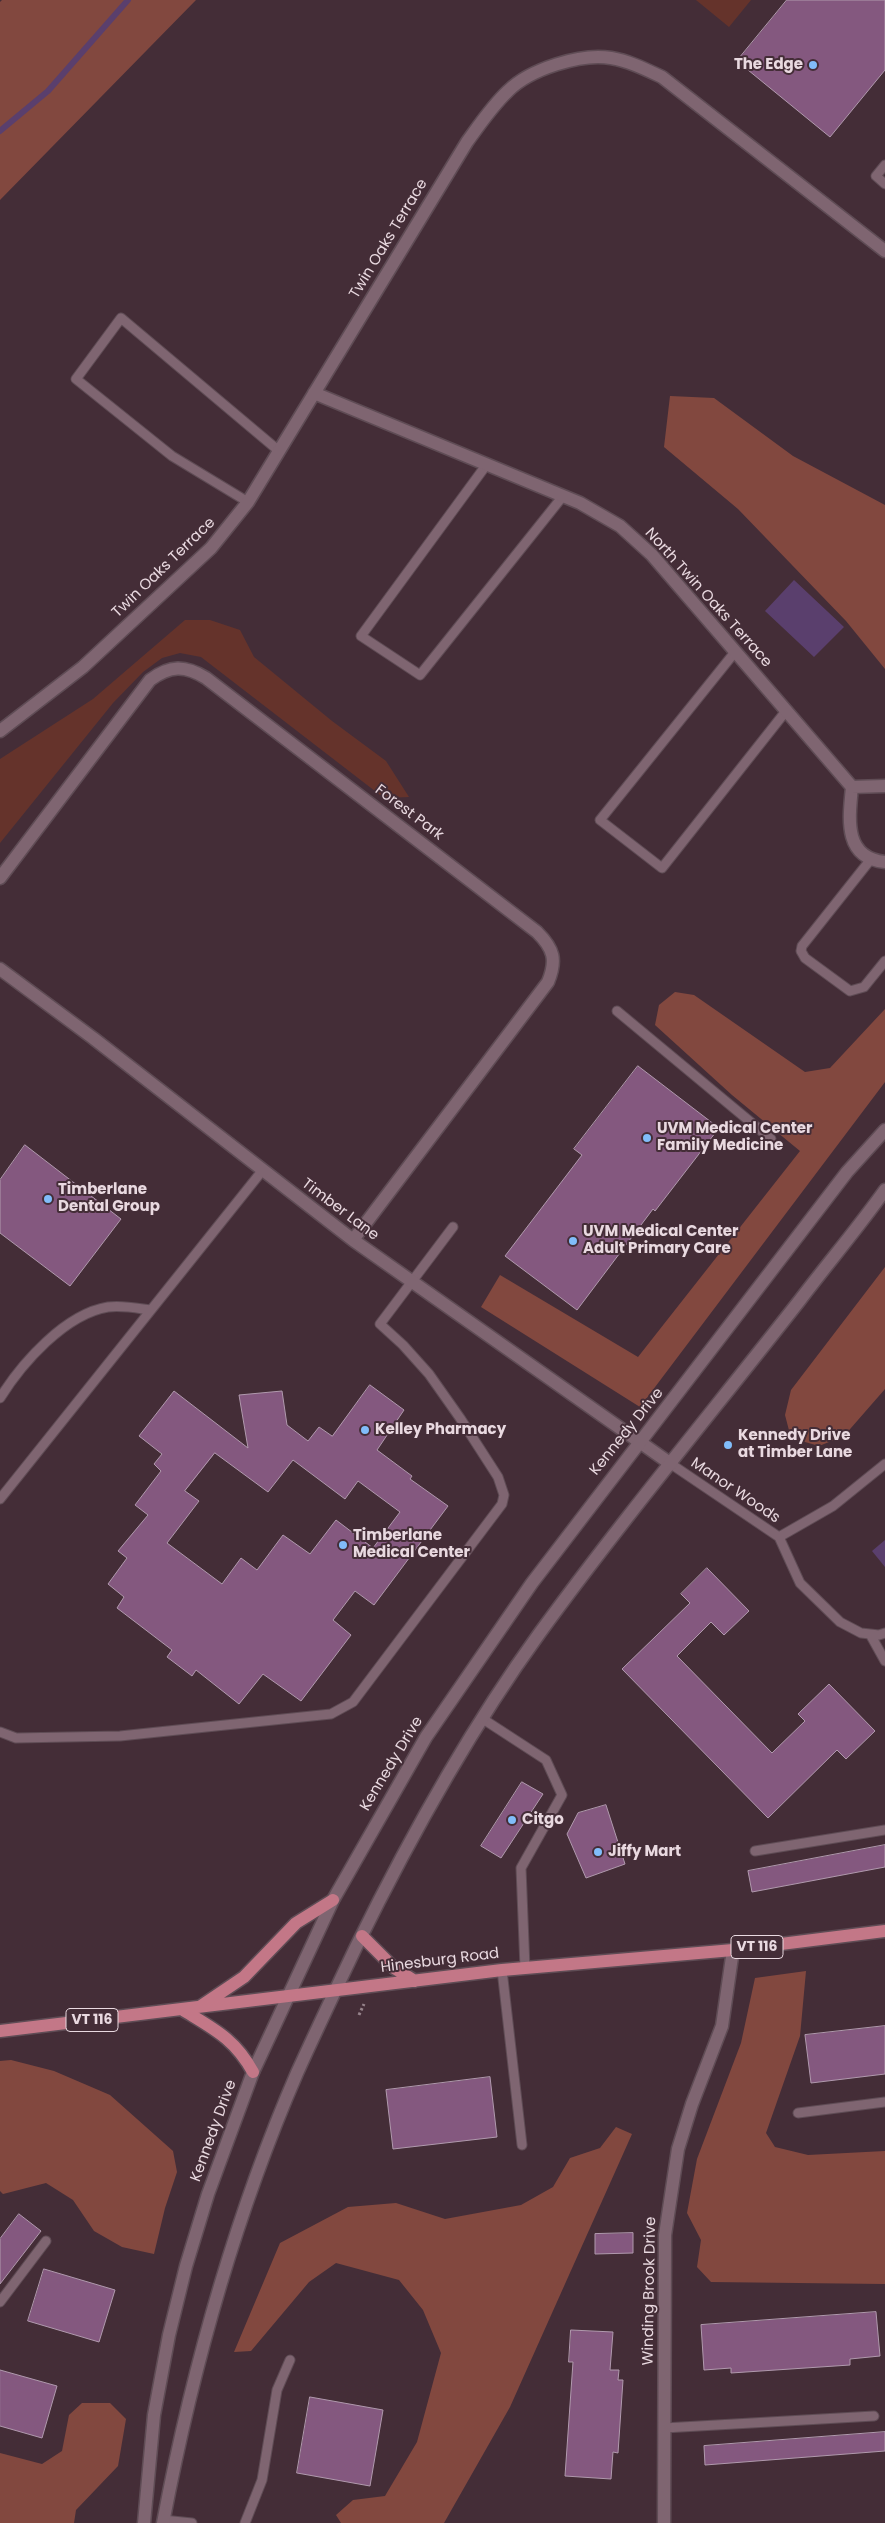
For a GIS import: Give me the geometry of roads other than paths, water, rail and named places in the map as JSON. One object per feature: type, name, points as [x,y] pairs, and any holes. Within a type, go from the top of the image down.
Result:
[{"type":"main road","points":[[197,2008],[244,1977],[296,1923],[333,1900]]},
{"type":"main road","name":"Hinesburg Road","points":[[0,2031],[502,1970],[733,1950],[885,1931]]},
{"type":"main road","points":[[362,1936],[394,1968],[415,1980]]},
{"type":"main road","points":[[183,2010],[221,2033],[234,2044],[253,2072]]},
{"type":"street","name":"Twin Oaks Terrace","points":[[0,730],[83,667],[211,548],[248,502],[467,142],[486,114],[509,89],[542,70],[577,59],[610,58],[639,66],[662,77],[885,251]]},
{"type":"street","name":"North Twin Oaks Terrace","points":[[314,393],[600,513],[636,540],[852,787]]},
{"type":"street","name":"Forest Park","points":[[0,878],[150,680],[166,670],[184,667],[206,678],[538,932],[551,948],[554,956],[548,982],[352,1240]]},
{"type":"street","points":[[885,786],[852,787],[848,820],[857,848],[871,859],[885,862]]},
{"type":"street","name":"Timber Lane","points":[[0,969],[101,1044],[352,1240],[671,1464]]},
{"type":"street","name":"Kennedy Drive","points":[[144,2523],[154,2415],[169,2335],[186,2266],[208,2194],[253,2072],[333,1900],[426,1737],[532,1583],[603,1488],[641,1444],[847,1172],[885,1130]]},
{"type":"street","points":[[163,2522],[204,2344],[226,2270],[272,2138],[297,2074],[336,1990],[424,1816],[483,1719],[537,1637],[632,1510],[671,1464],[885,1190]]},
{"type":"street","name":"Winding Brook Drive","points":[[664,2523],[665,2235],[669,2198],[684,2127],[722,2026],[733,1950]]},
{"type":"lane","points":[[885,165],[876,176],[885,184]]},
{"type":"lane","points":[[248,502],[172,456],[76,379],[121,318],[278,451]]},
{"type":"lane","points":[[487,464],[361,636],[420,675],[563,496]]},
{"type":"lane","points":[[735,652],[600,820],[662,868],[786,711]]},
{"type":"lane","points":[[871,859],[802,946],[801,951],[813,964],[850,991],[864,987],[885,961]]},
{"type":"lane","points":[[617,1011],[771,1139]]},
{"type":"lane","points":[[0,1499],[262,1171]]},
{"type":"lane","points":[[0,1732],[16,1738],[120,1736],[331,1714],[353,1702],[497,1512],[504,1496],[498,1477],[429,1374],[403,1345],[380,1324],[453,1227]]},
{"type":"lane","points":[[0,1398],[36,1353],[52,1336],[65,1327],[106,1308],[124,1306],[150,1310]]},
{"type":"lane","name":"Manor Woods","points":[[671,1464],[779,1538],[800,1583],[840,1622],[861,1633],[885,1633]]},
{"type":"lane","points":[[779,1538],[833,1506],[885,1464]]},
{"type":"lane","points":[[870,1634],[885,1661]]},
{"type":"lane","points":[[483,1719],[546,1760],[562,1795],[521,1868],[525,1968]]},
{"type":"lane","points":[[755,1851],[885,1830]]},
{"type":"lane","points":[[502,1970],[522,2145]]},
{"type":"lane","points":[[798,2113],[885,2102]]},
{"type":"lane","points":[[0,2302],[46,2241]]},
{"type":"lane","points":[[245,2523],[262,2480],[277,2390],[290,2360]]},
{"type":"lane","points":[[664,2428],[874,2416]]},
{"type":"lane","points":[[163,2522],[192,2523]]},
{"type":"waterway","points":[[0,131],[48,91],[128,0]]},
{"type":"place","name":"The Edge","points":[[813,65]]},
{"type":"place","name":"UVM Medical Center Family Medicine","points":[[647,1138]]},
{"type":"place","name":"Timberlane Dental Group","points":[[48,1199]]},
{"type":"place","name":"UVM Medical Center Adult Primary Care","points":[[573,1241]]},
{"type":"place","name":"Kelley Pharmacy","points":[[365,1430]]},
{"type":"place","name":"Kennedy Drive at Timber Lane","points":[[728,1445]]},
{"type":"place","name":"Timberlane Medical Center","points":[[343,1545]]},
{"type":"place","name":"Citgo","points":[[512,1820]]},
{"type":"place","name":"Jiffy Mart","points":[[598,1852]]}]
